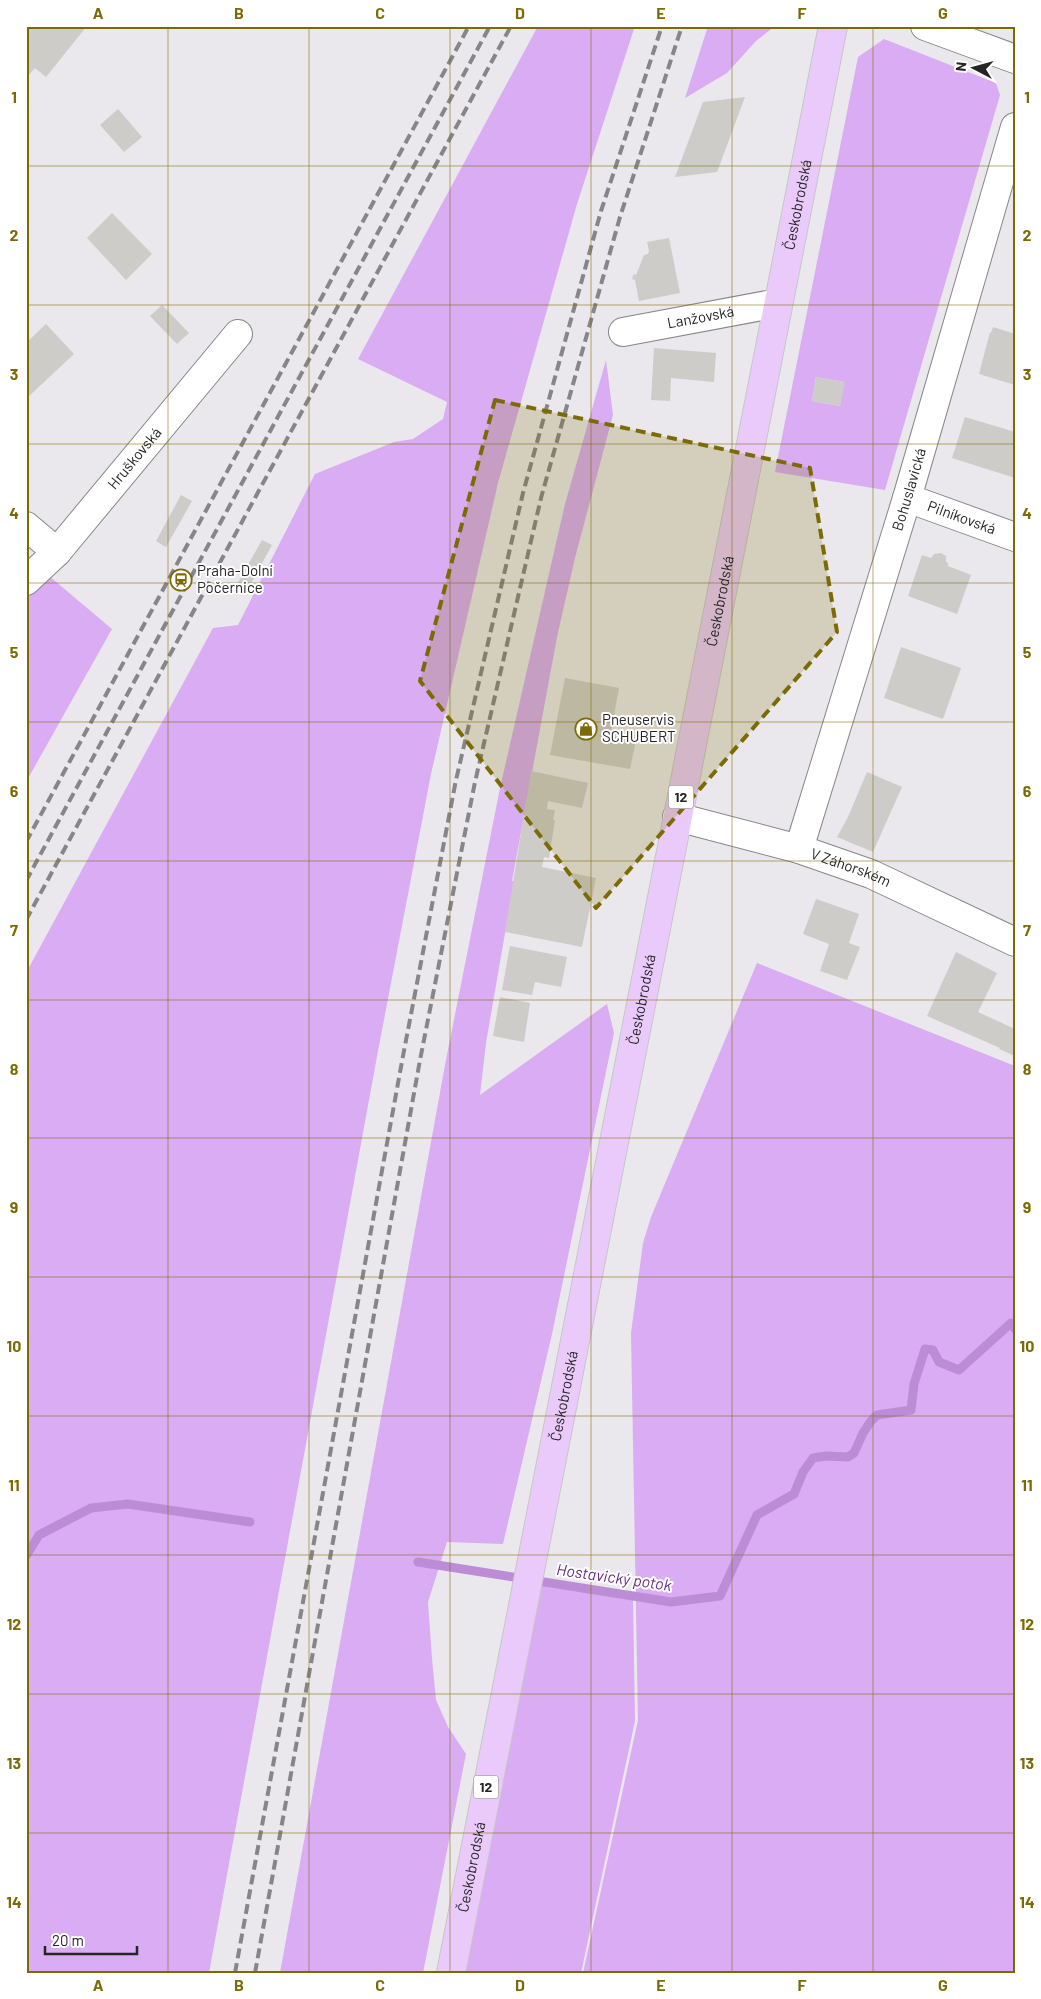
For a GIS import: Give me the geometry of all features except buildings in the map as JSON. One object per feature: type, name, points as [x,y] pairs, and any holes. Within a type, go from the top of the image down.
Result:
[{"type":"main road","name":"Českobrodská","points":[[451,1973],[522,1602],[833,26]]},
{"type":"street","points":[[925,26],[1015,59]]},
{"type":"street","name":"Bohuslavická","points":[[799,849],[907,498],[1015,127]]},
{"type":"street","name":"Lanžovská","points":[[622,332],[778,303]]},
{"type":"street","name":"Hruškovská","points":[[26,581],[57,552],[238,334]]},
{"type":"street","name":"Pilníkovská","points":[[907,498],[1015,537]]},
{"type":"street","points":[[26,526],[57,552]]},
{"type":"street","name":"V Záhorském","points":[[677,817],[799,849],[871,874],[1015,942]]},
{"type":"highlighted area","points":[[495,400],[810,468],[837,632],[596,908],[420,681]]},
{"type":"shaded area","points":[[538,26],[635,26],[577,204],[498,483],[431,774],[378,1051],[209,1973],[26,1973],[26,973],[213,628],[238,625],[315,474],[394,442],[413,439],[443,419],[447,402],[358,359]]},
{"type":"shaded area","points":[[708,26],[775,26],[756,41],[727,73],[685,98]]},
{"type":"shaded area","points":[[884,39],[996,83],[1000,95],[885,490],[775,472],[858,57]],"holes":[[[816,377],[844,382],[840,406],[812,401]]]},
{"type":"shaded area","points":[[606,360],[613,415],[575,558],[557,637],[512,881],[514,881],[486,1043],[480,1095],[607,1004],[614,1033],[552,1334],[503,1544],[447,1542],[428,1602],[436,1700],[448,1727],[466,1754],[423,1973],[280,1973],[445,1065],[500,788],[565,504]]},
{"type":"shaded area","points":[[49,576],[112,629],[26,782],[26,599]]},
{"type":"shaded area","points":[[757,963],[1015,1066],[1015,1973],[583,1973],[638,1720],[631,1333],[643,1243],[651,1217]]},
{"type":"shaded area","points":[[531,1584],[633,1599],[635,1721],[581,1973],[455,1973]]},
{"type":"waterway","name":"Hostavický potok","points":[[418,1562],[671,1602],[720,1596],[757,1515],[794,1494],[803,1472],[813,1458],[826,1456],[848,1457],[854,1453],[863,1433],[877,1415],[911,1410],[914,1384],[925,1349],[933,1350],[939,1362],[959,1370],[1011,1323],[1015,1329]]},
{"type":"waterway","name":"Hostavický potok","points":[[26,1556],[39,1535],[91,1508],[128,1504],[250,1522]]},
{"type":"railway","points":[[26,842],[469,26]]},
{"type":"railway","points":[[26,881],[490,26]]},
{"type":"railway","points":[[26,920],[511,26]]},
{"type":"railway","points":[[235,1973],[403,1056],[456,780],[523,493],[601,211],[662,26]]},
{"type":"railway","points":[[255,1973],[420,1060],[475,782],[541,498],[620,217],[682,26]]},
{"type":"place","name":"Praha-Dolní Počernice","points":[[181,580]]},
{"type":"place","name":"Pneuservis SCHUBERT","points":[[586,729]]}]
